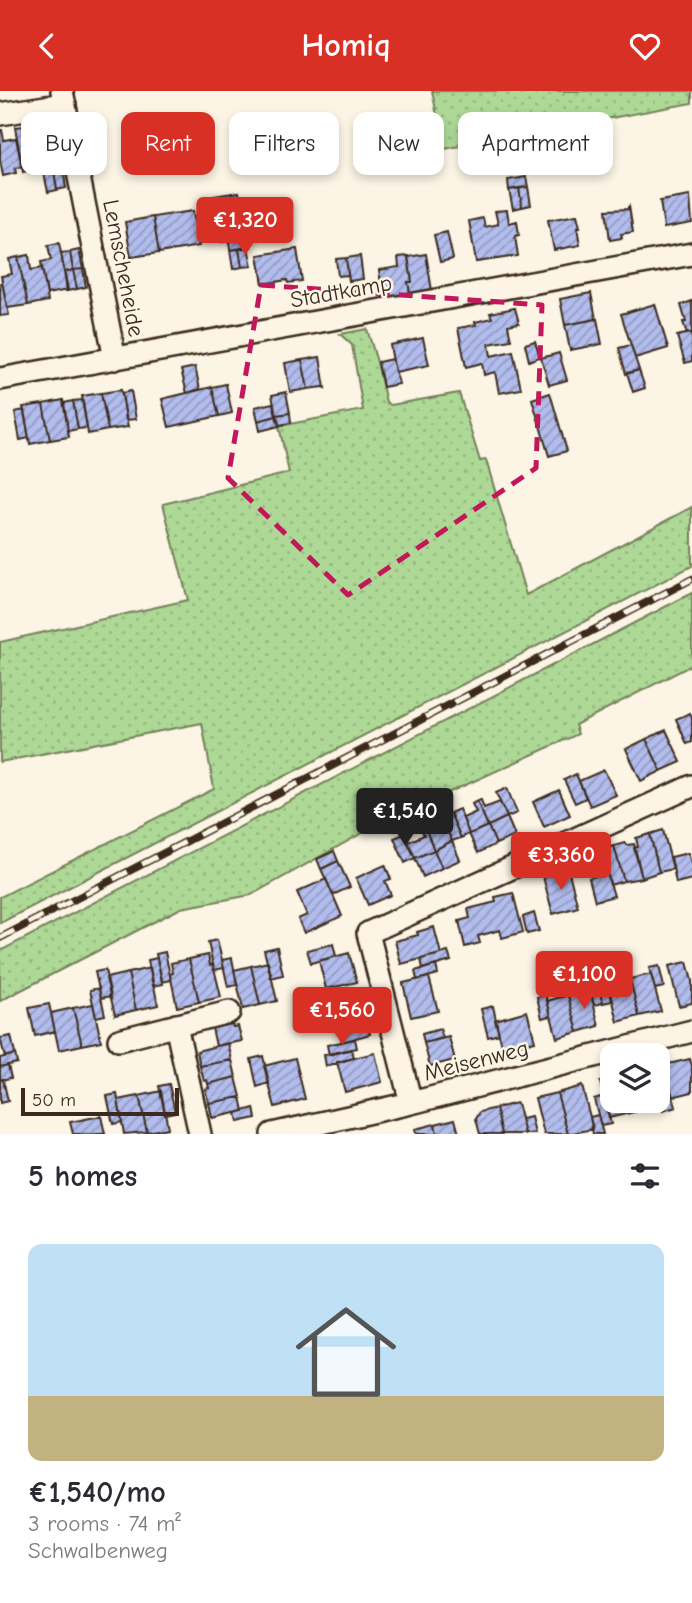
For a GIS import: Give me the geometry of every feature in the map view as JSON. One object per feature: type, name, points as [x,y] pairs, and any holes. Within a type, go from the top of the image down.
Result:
[{"type":"street","name":"Lemscheheide","points":[[0,114],[63,98],[115,359]]},
{"type":"street","name":"Stadtkamp","points":[[0,379],[692,254]]},
{"type":"street","points":[[411,1103],[368,933],[692,786]]},
{"type":"street","points":[[119,1039],[229,1011]]},
{"type":"street","points":[[176,1025],[200,1134]]},
{"type":"street","name":"Meisenweg","points":[[272,1134],[411,1103],[692,1031]]},
{"type":"highlighted area","points":[[261,285],[542,305],[536,468],[348,595],[228,478]]},
{"type":"green space","points":[[432,91],[692,91],[692,103],[613,118],[613,112],[458,112],[458,146],[444,149],[444,112],[436,112]]},
{"type":"green space","points":[[367,329],[386,402],[391,405],[459,393],[480,461],[486,460],[526,595],[692,507],[692,566],[0,923],[0,897],[214,789],[202,723],[0,762],[0,642],[188,600],[163,504],[289,473],[279,426],[363,410],[352,345],[340,334]]},
{"type":"green space","points":[[692,593],[692,665],[575,725],[578,734],[377,825],[251,895],[181,908],[0,1001],[0,951]]},
{"type":"building","points":[[21,126],[21,161],[15,127]]},
{"type":"building","points":[[2,130],[4,140],[16,138],[21,167],[15,168],[16,173],[3,176],[0,161]]},
{"type":"building","points":[[44,175],[55,175],[57,190],[48,192]]},
{"type":"building","points":[[55,175],[64,175],[66,188],[57,190]]},
{"type":"building","points":[[526,177],[528,187],[509,190],[508,180]]},
{"type":"building","points":[[528,187],[531,205],[522,207],[519,188]]},
{"type":"building","points":[[519,188],[522,207],[513,209],[509,190]]},
{"type":"building","points":[[239,192],[247,238],[222,242],[214,196]]},
{"type":"building","points":[[690,196],[692,223],[664,228],[660,201]]},
{"type":"building","points":[[629,206],[633,232],[610,240],[606,210],[628,209]]},
{"type":"building","points":[[507,210],[509,223],[517,221],[519,235],[515,236],[518,256],[476,262],[469,221],[483,218],[485,227],[498,224],[495,211]]},
{"type":"building","points":[[193,211],[199,246],[159,253],[153,217]]},
{"type":"building","points":[[577,215],[580,245],[554,250],[548,220]]},
{"type":"building","points":[[153,217],[159,253],[131,257],[125,222]]},
{"type":"building","points":[[447,232],[453,259],[440,262],[434,235]]},
{"type":"building","points":[[247,238],[248,247],[230,250],[229,241]]},
{"type":"building","points":[[59,243],[68,290],[47,294],[41,262],[51,260],[48,245]]},
{"type":"building","points":[[248,247],[252,266],[242,267],[239,249]]},
{"type":"building","points":[[239,249],[242,267],[233,269],[230,250]]},
{"type":"building","points":[[297,249],[302,281],[288,283],[287,280],[263,284],[258,255]]},
{"type":"building","points":[[79,250],[83,269],[73,270],[70,252]]},
{"type":"building","points":[[70,252],[73,270],[64,272],[61,253]]},
{"type":"building","points":[[426,254],[432,291],[410,294],[408,282],[412,282],[408,257]]},
{"type":"building","points":[[29,255],[31,270],[42,268],[48,301],[28,305],[18,257]]},
{"type":"building","points":[[360,256],[363,279],[349,281],[346,258]]},
{"type":"building","points":[[408,256],[412,282],[408,282],[410,294],[383,298],[379,270],[399,267],[398,257]]},
{"type":"building","points":[[18,257],[28,305],[7,308],[1,276],[12,274],[9,259]]},
{"type":"building","points":[[346,258],[348,275],[338,276],[336,259]]},
{"type":"building","points":[[83,269],[86,287],[77,289],[73,270]]},
{"type":"building","points":[[73,270],[77,289],[67,291],[64,272]]},
{"type":"building","points":[[2,282],[9,315],[0,316],[0,283]]},
{"type":"building","points":[[591,293],[596,319],[565,325],[560,299]]},
{"type":"building","points":[[692,301],[692,338],[690,333],[687,334],[683,322],[686,322],[681,305]]},
{"type":"building","points":[[655,304],[668,348],[635,358],[621,314]]},
{"type":"building","points":[[515,308],[519,323],[508,325],[511,340],[489,344],[491,356],[513,351],[521,389],[499,393],[495,372],[484,375],[482,363],[466,367],[458,328],[476,325],[475,322],[492,318],[490,313]]},
{"type":"building","points":[[597,319],[602,344],[570,350],[565,325]]},
{"type":"building","points":[[690,333],[692,361],[685,363],[677,336]]},
{"type":"building","points":[[423,338],[429,365],[395,372],[390,345]]},
{"type":"building","points":[[535,341],[540,357],[529,361],[525,344]]},
{"type":"building","points":[[631,345],[639,370],[626,374],[619,348]]},
{"type":"building","points":[[559,353],[567,380],[549,385],[541,358]]},
{"type":"building","points":[[320,357],[325,388],[308,389],[302,360]]},
{"type":"building","points":[[392,359],[399,384],[383,387],[378,362]]},
{"type":"building","points":[[302,360],[308,389],[290,392],[285,363]]},
{"type":"building","points":[[195,367],[200,389],[187,393],[181,370]]},
{"type":"building","points":[[639,370],[645,388],[633,392],[627,373]]},
{"type":"building","points":[[226,384],[232,413],[219,416],[212,387]]},
{"type":"building","points":[[212,387],[219,416],[169,427],[162,399]]},
{"type":"building","points":[[121,390],[128,427],[108,430],[101,393]]},
{"type":"building","points":[[131,391],[136,419],[126,420],[122,393]]},
{"type":"building","points":[[286,392],[290,413],[276,415],[272,395]]},
{"type":"building","points":[[101,393],[108,430],[88,434],[82,396]]},
{"type":"building","points":[[550,393],[567,451],[549,456],[532,399]]},
{"type":"building","points":[[63,400],[69,437],[50,440],[43,404]]},
{"type":"building","points":[[82,400],[87,428],[78,429],[73,401]]},
{"type":"building","points":[[73,401],[78,429],[68,431],[64,403]]},
{"type":"building","points":[[273,403],[276,416],[258,421],[255,407]]},
{"type":"building","points":[[43,404],[50,440],[30,444],[23,407]]},
{"type":"building","points":[[24,410],[29,438],[20,440],[15,412]]},
{"type":"building","points":[[290,413],[291,423],[279,425],[277,415]]},
{"type":"building","points":[[276,416],[279,426],[260,431],[258,421]]},
{"type":"building","points":[[690,713],[692,742],[687,744],[676,719]]},
{"type":"building","points":[[666,730],[681,762],[661,771],[646,739]]},
{"type":"building","points":[[646,739],[661,771],[641,781],[626,749]]},
{"type":"building","points":[[604,770],[616,795],[590,806],[579,781]]},
{"type":"building","points":[[576,774],[586,798],[575,803],[564,780]]},
{"type":"building","points":[[507,788],[517,813],[507,817],[496,793]]},
{"type":"building","points":[[559,790],[570,815],[544,827],[533,802]]},
{"type":"building","points":[[481,800],[484,808],[500,802],[507,817],[488,826],[477,801]]},
{"type":"building","points":[[477,801],[488,826],[469,834],[463,818],[476,812],[472,804]]},
{"type":"building","points":[[459,809],[469,834],[461,838],[450,813]]},
{"type":"building","points":[[450,813],[461,838],[452,841],[441,817]]},
{"type":"building","points":[[507,817],[515,836],[496,844],[488,826]]},
{"type":"building","points":[[428,823],[432,832],[445,826],[452,841],[434,850],[424,825]]},
{"type":"building","points":[[424,825],[434,850],[415,858],[408,842],[424,835],[420,827]]},
{"type":"building","points":[[488,826],[496,844],[478,853],[469,834]]},
{"type":"building","points":[[663,830],[673,869],[659,872],[650,834]]},
{"type":"building","points":[[404,834],[415,858],[405,863],[394,838]]},
{"type":"building","points":[[650,834],[659,872],[642,878],[634,848],[638,847],[636,838]]},
{"type":"building","points":[[452,841],[460,860],[442,868],[434,850]]},
{"type":"building","points":[[634,844],[642,878],[624,881],[614,846]]},
{"type":"building","points":[[614,846],[624,881],[610,885],[601,849]]},
{"type":"building","points":[[434,850],[442,868],[423,877],[415,858]]},
{"type":"building","points":[[334,851],[338,861],[321,869],[317,859]]},
{"type":"building","points":[[688,853],[692,879],[676,883],[671,857]]},
{"type":"building","points":[[338,861],[350,887],[333,895],[321,869]]},
{"type":"building","points":[[385,865],[391,879],[385,881],[391,895],[368,905],[356,878]]},
{"type":"building","points":[[568,869],[578,907],[553,914],[543,877]]},
{"type":"building","points":[[607,873],[614,896],[595,901],[589,878]]},
{"type":"building","points":[[326,879],[342,916],[304,933],[298,919],[307,915],[297,892]]},
{"type":"building","points":[[513,893],[523,932],[502,938],[500,930],[478,936],[480,943],[465,947],[459,921],[470,918],[468,909],[496,902],[495,897]]},
{"type":"building","points":[[534,913],[539,931],[527,934],[523,917]]},
{"type":"building","points":[[434,927],[441,954],[401,964],[395,941],[418,935],[417,932]]},
{"type":"building","points":[[217,940],[224,968],[214,970],[208,942]]},
{"type":"building","points":[[333,944],[336,956],[311,963],[307,950]]},
{"type":"building","points":[[277,947],[283,975],[271,978],[264,950]]},
{"type":"building","points":[[165,952],[171,980],[162,982],[156,954]]},
{"type":"building","points":[[448,952],[451,961],[423,969],[421,959]]},
{"type":"building","points":[[349,953],[357,982],[326,989],[319,961]]},
{"type":"building","points":[[208,955],[210,965],[213,964],[221,997],[199,1002],[189,959]]},
{"type":"building","points":[[157,958],[163,984],[153,986],[148,960]]},
{"type":"building","points":[[232,958],[237,985],[228,987],[222,960]]},
{"type":"building","points":[[189,959],[199,1002],[177,1007],[170,974],[173,973],[171,963]]},
{"type":"building","points":[[268,962],[277,1001],[260,1005],[251,966]]},
{"type":"building","points":[[687,962],[692,981],[692,1003],[679,1006],[669,966]]},
{"type":"building","points":[[436,965],[438,974],[417,980],[415,971]]},
{"type":"building","points":[[251,966],[260,1005],[243,1009],[234,970]]},
{"type":"building","points":[[659,966],[664,987],[655,989],[649,968]]},
{"type":"building","points":[[150,968],[158,1005],[136,1010],[128,973]]},
{"type":"building","points":[[105,970],[111,996],[101,998],[95,972]]},
{"type":"building","points":[[128,973],[136,1010],[115,1015],[106,978]]},
{"type":"building","points":[[651,974],[661,1011],[639,1016],[630,979]]},
{"type":"building","points":[[429,977],[438,1011],[411,1017],[403,983]]},
{"type":"building","points":[[608,979],[612,1001],[603,1003],[598,981]]},
{"type":"building","points":[[630,979],[639,1016],[618,1022],[609,985]]},
{"type":"building","points":[[598,981],[603,1003],[594,1005],[588,984]]},
{"type":"building","points":[[99,988],[105,1015],[96,1017],[90,990]]},
{"type":"building","points":[[590,990],[599,1026],[578,1032],[568,995]]},
{"type":"building","points":[[546,995],[551,1016],[542,1018],[537,997]]},
{"type":"building","points":[[568,995],[578,1032],[557,1038],[547,1001]]},
{"type":"building","points":[[49,1004],[55,1031],[35,1036],[29,1008]]},
{"type":"building","points":[[93,1004],[101,1041],[82,1045],[73,1008]]},
{"type":"building","points":[[362,1004],[370,1034],[342,1042],[333,1019],[335,1011]]},
{"type":"building","points":[[493,1006],[499,1034],[488,1037],[481,1009]]},
{"type":"building","points":[[73,1008],[82,1045],[59,1050],[51,1013]]},
{"type":"building","points":[[527,1011],[535,1041],[503,1049],[495,1020]]},
{"type":"building","points":[[232,1024],[233,1027],[238,1026],[242,1041],[216,1046],[212,1028]]},
{"type":"building","points":[[440,1029],[443,1038],[424,1043],[422,1034]]},
{"type":"building","points":[[11,1036],[15,1054],[5,1057],[0,1038]]},
{"type":"building","points":[[449,1037],[455,1060],[430,1066],[424,1043]]},
{"type":"building","points":[[355,1039],[357,1048],[329,1055],[327,1045]]},
{"type":"building","points":[[228,1043],[232,1060],[200,1066],[197,1051]]},
{"type":"building","points":[[351,1049],[354,1058],[326,1066],[324,1055]]},
{"type":"building","points":[[375,1053],[382,1082],[345,1092],[337,1062]]},
{"type":"building","points":[[15,1054],[17,1063],[0,1067],[0,1058]]},
{"type":"building","points":[[263,1056],[269,1083],[257,1087],[251,1059]]},
{"type":"building","points":[[295,1058],[305,1099],[275,1107],[264,1066]]},
{"type":"building","points":[[690,1059],[692,1092],[672,1097],[670,1064]]},
{"type":"building","points":[[232,1060],[236,1077],[208,1084],[207,1080],[204,1081],[200,1066]]},
{"type":"building","points":[[8,1065],[11,1078],[0,1080],[0,1067]]},
{"type":"building","points":[[236,1077],[241,1097],[209,1103],[205,1089],[209,1088],[208,1084]]},
{"type":"building","points":[[3,1079],[8,1101],[0,1103],[0,1080]]},
{"type":"building","points":[[169,1084],[175,1112],[165,1114],[159,1086]]},
{"type":"building","points":[[582,1086],[593,1129],[568,1134],[557,1093]]},
{"type":"building","points":[[670,1087],[676,1107],[670,1109]]},
{"type":"building","points":[[161,1091],[168,1128],[147,1132],[139,1096]]},
{"type":"building","points":[[557,1093],[568,1134],[544,1134],[535,1098]]},
{"type":"building","points":[[117,1094],[122,1122],[113,1124],[107,1096]]},
{"type":"building","points":[[139,1096],[147,1132],[124,1134],[118,1100]]},
{"type":"building","points":[[241,1097],[244,1111],[212,1118],[209,1103]]},
{"type":"building","points":[[600,1097],[600,1113],[608,1113],[611,1124],[601,1126],[594,1099]]},
{"type":"building","points":[[517,1103],[525,1134],[502,1134],[496,1108]]},
{"type":"building","points":[[254,1108],[256,1118],[238,1122],[236,1113]]},
{"type":"building","points":[[496,1108],[502,1134],[480,1134],[476,1119],[480,1112]]},
{"type":"building","points":[[608,1113],[630,1113],[609,1118]]},
{"type":"building","points":[[598,1115],[603,1134],[593,1134],[590,1117]]},
{"type":"building","points":[[101,1116],[105,1134],[73,1134],[70,1122]]},
{"type":"building","points":[[531,1117],[535,1134],[525,1134],[521,1119]]},
{"type":"building","points":[[455,1119],[459,1134],[437,1134],[435,1124]]},
{"type":"building","points":[[435,1124],[437,1134],[416,1134],[415,1129]]},
{"type":"railway","points":[[0,938],[692,579]]}]
